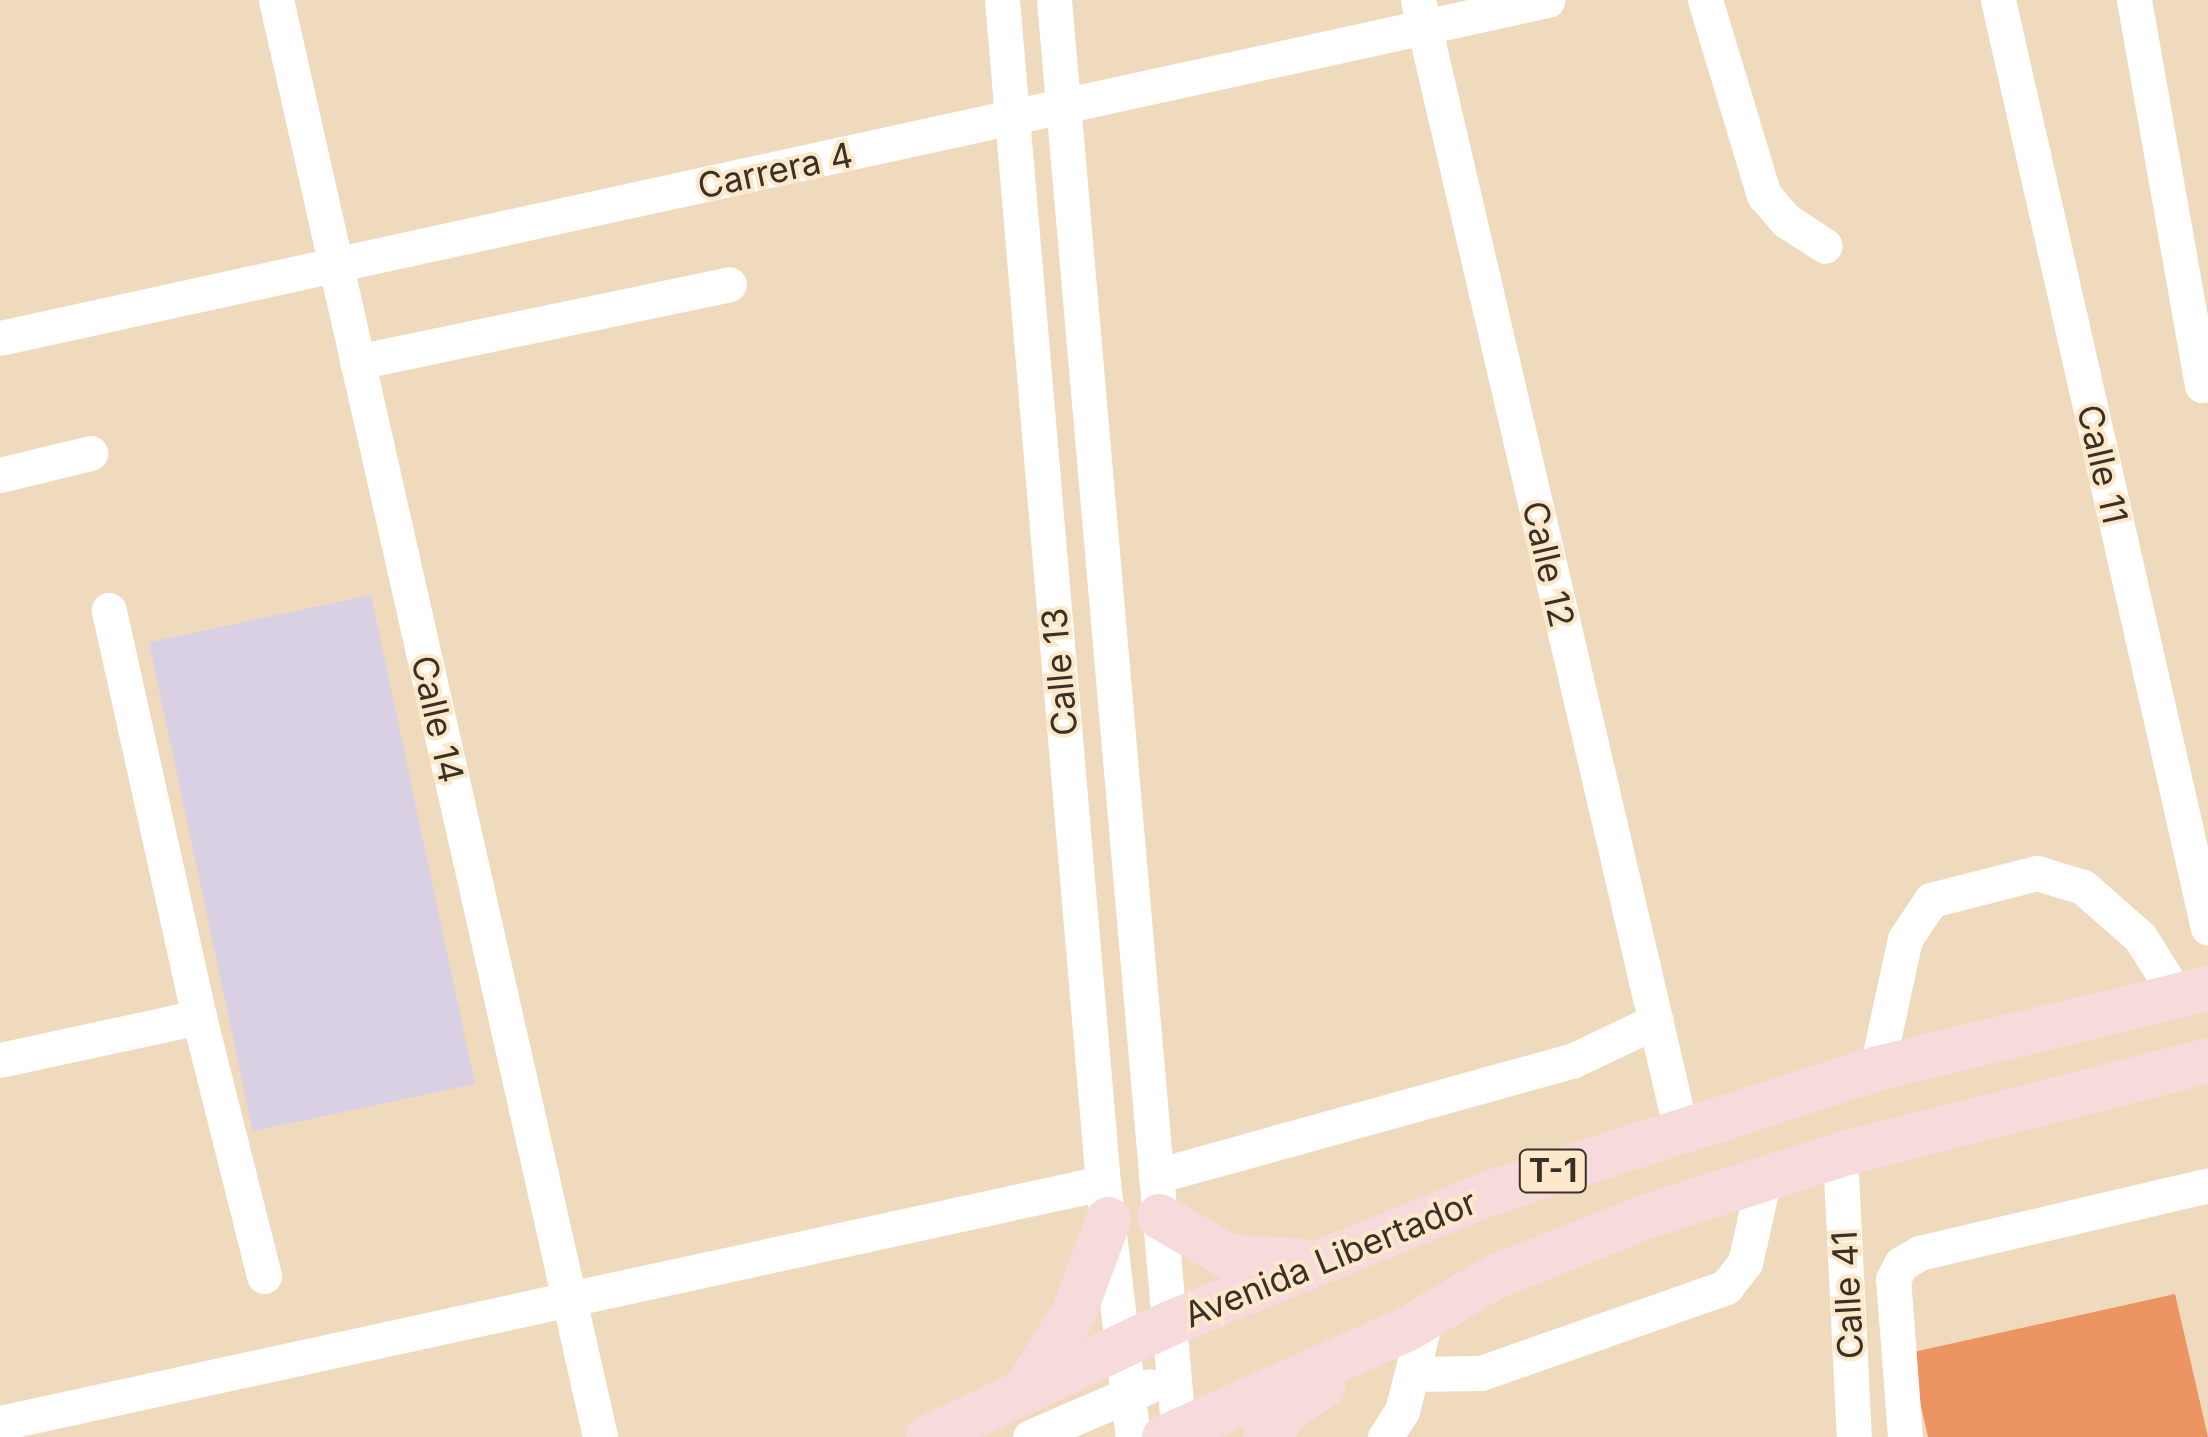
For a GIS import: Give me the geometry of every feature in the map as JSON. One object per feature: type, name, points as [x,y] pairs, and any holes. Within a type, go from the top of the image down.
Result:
[{"type":"main road","name":"Avenida Libertador","points":[[928,1437],[1124,1342],[1320,1259],[1680,1127],[1877,1068],[2192,992]]},
{"type":"main road","name":"T-1","points":[[1174,1435],[1416,1323],[1495,1276],[1642,1217],[1840,1154],[2208,1060]]},
{"type":"main road","points":[[1158,1196],[1230,1257],[1320,1259]]},
{"type":"main road","points":[[1024,1390],[1074,1312],[1106,1201]]},
{"type":"main road","points":[[1265,1437],[1290,1406],[1416,1323]]},
{"type":"street","name":"Calle 14","points":[[276,0],[600,1437]]},
{"type":"street","name":"Calle 13","points":[[1002,0],[1106,1201],[1133,1437]]},
{"type":"street","name":"Calle 13","points":[[1054,0],[1174,1376],[1174,1435]]},
{"type":"street","name":"Carrera 4","points":[[0,338],[1011,118],[1421,13],[1548,0]]},
{"type":"street","points":[[1705,0],[1764,195],[1787,221],[1825,246]]},
{"type":"street","name":"Calle 11","points":[[1998,0],[2208,928]]},
{"type":"street","points":[[2134,0],[2202,385]]},
{"type":"street","name":"Calle 12","points":[[1421,13],[1680,1127]]},
{"type":"street","points":[[357,362],[729,284]]},
{"type":"street","points":[[0,475],[90,453]]},
{"type":"street","points":[[108,610],[199,1017],[264,1276]]},
{"type":"street","points":[[1877,1068],[1905,939],[1932,900],[2037,872],[2084,888],[2192,992]]},
{"type":"street","points":[[0,1060],[199,1017]]},
{"type":"street","points":[[1158,1196],[1572,1060],[1656,1021]]},
{"type":"street","name":"Calle 41","points":[[1840,1154],[1854,1437]]},
{"type":"street","points":[[1412,1374],[1481,1373],[1726,1286],[1745,1263],[1764,1178]]},
{"type":"street","points":[[1905,1437],[1893,1279],[1901,1264],[1919,1252],[2208,1185]]},
{"type":"street","points":[[4,1418],[571,1298],[1106,1201]]},
{"type":"street","points":[[1385,1437],[1402,1412],[1412,1374],[1416,1323]]},
{"type":"street","points":[[1030,1437],[1174,1376]]},
{"type":"shaded area","points":[[371,595],[475,1084],[253,1131],[149,642]]},
{"type":"building","points":[[2175,1294],[2208,1437],[1928,1437],[1909,1353]]}]
